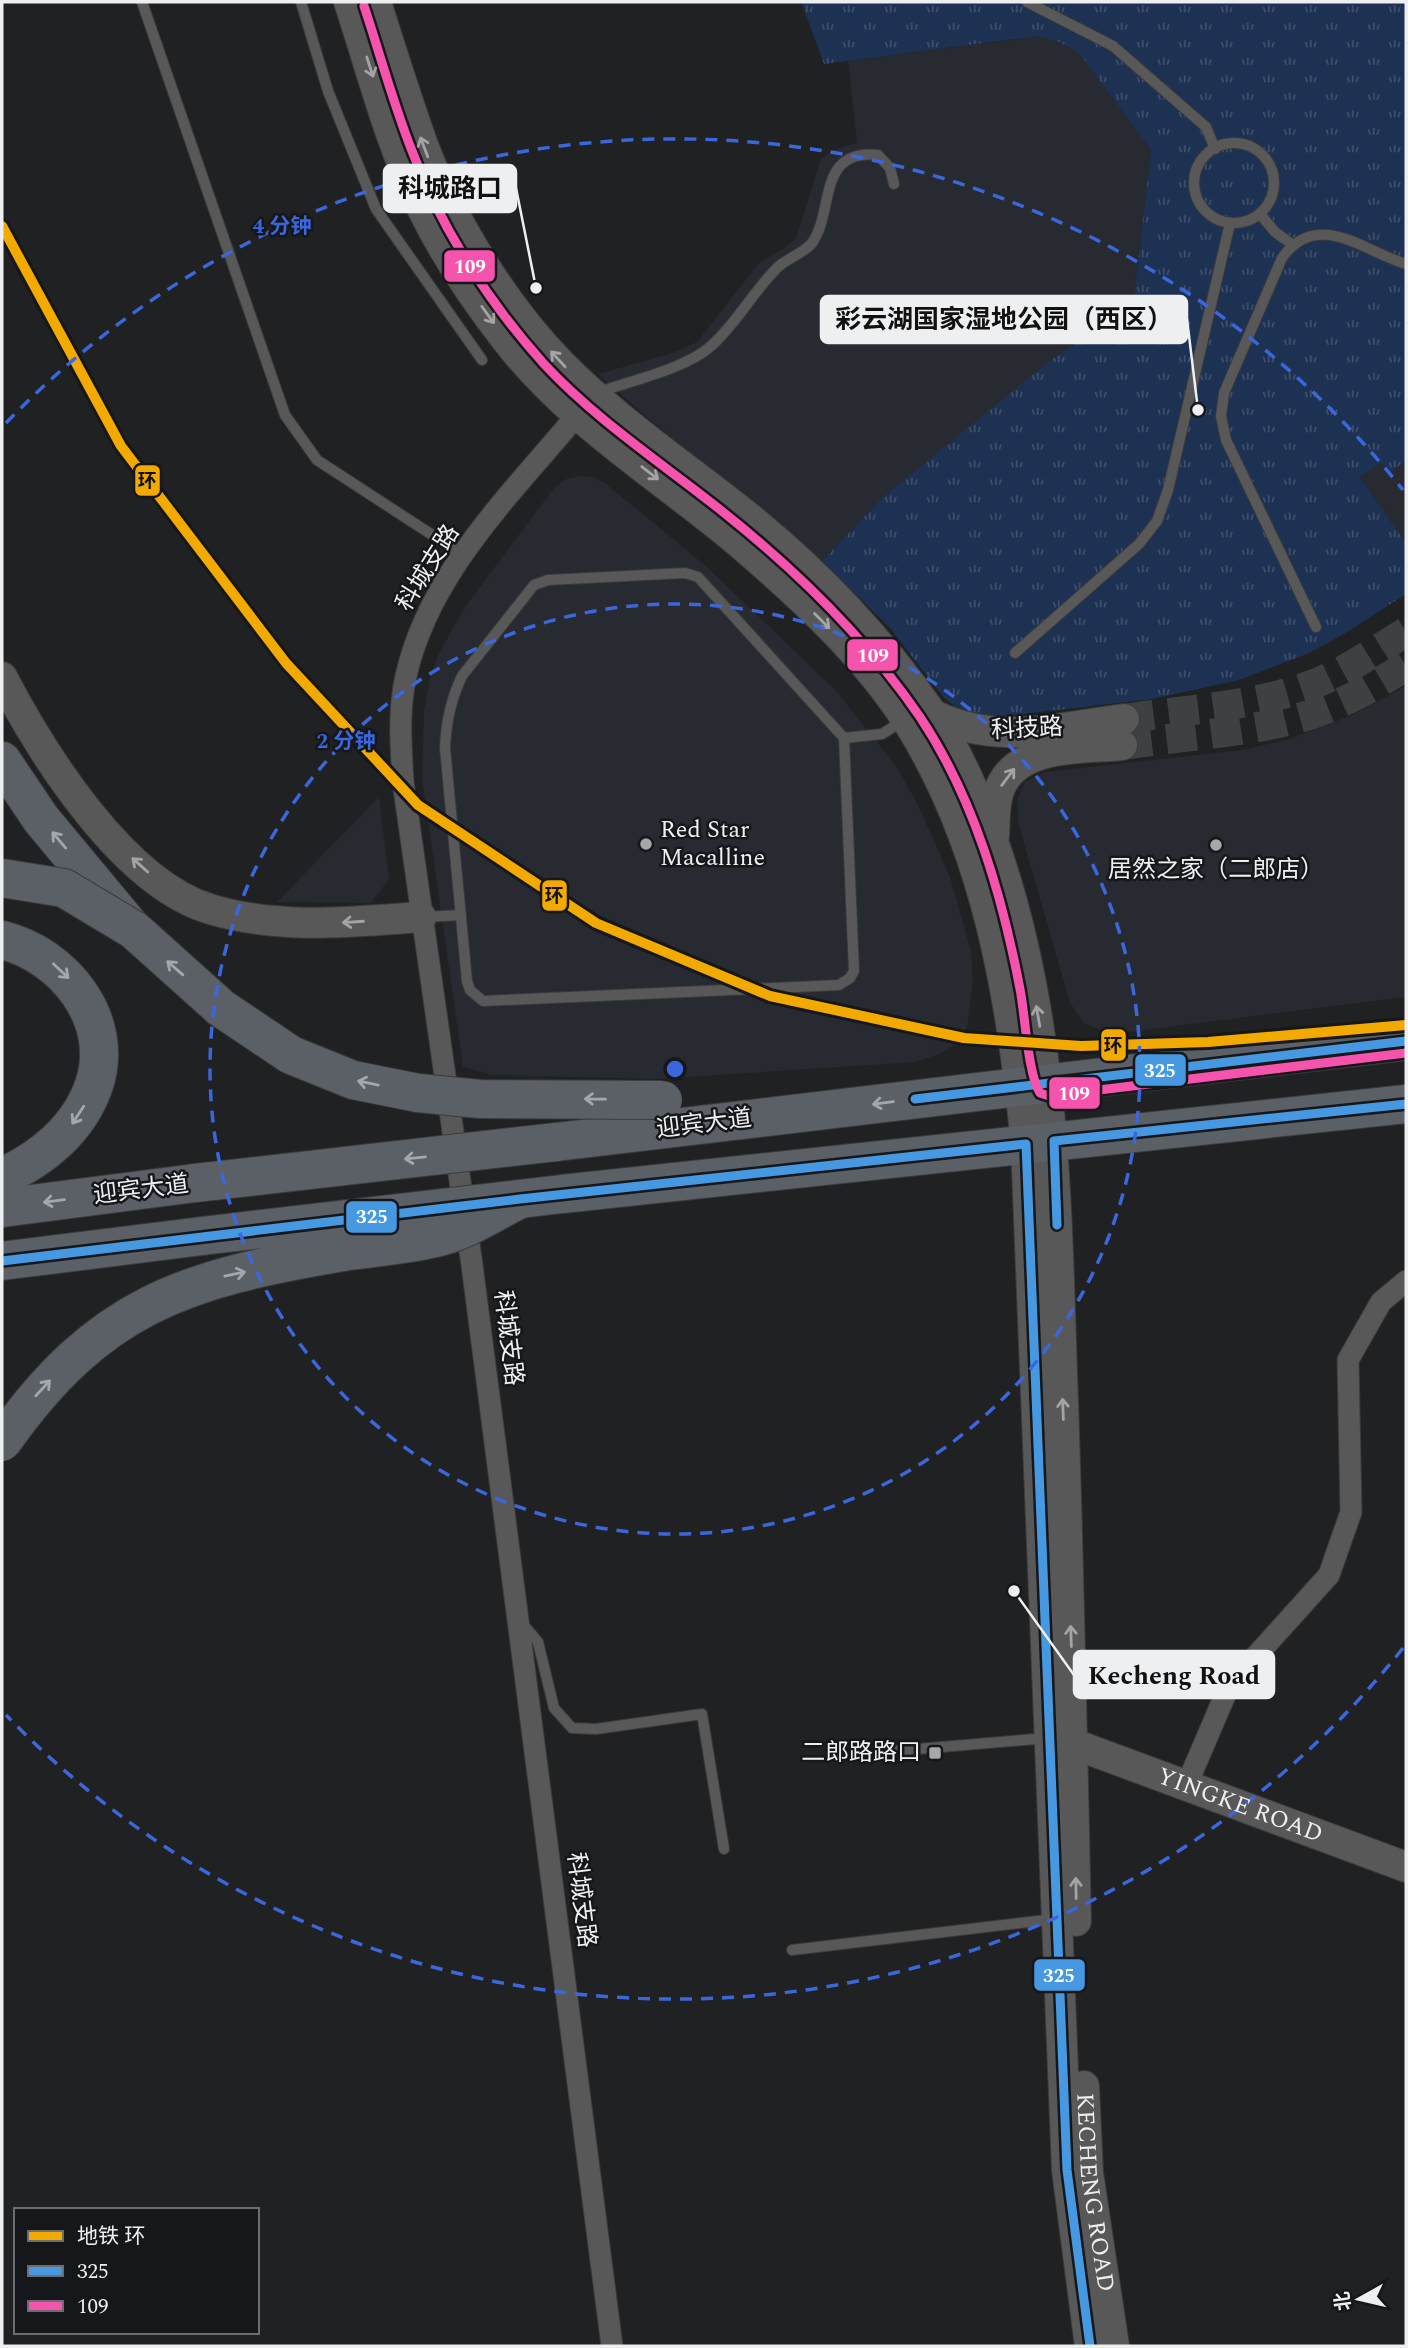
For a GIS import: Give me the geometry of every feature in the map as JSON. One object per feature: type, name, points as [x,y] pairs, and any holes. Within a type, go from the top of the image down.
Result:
[{"type":"highway","points":[[2,761],[41,819],[134,930],[221,1008],[291,1055],[353,1080],[418,1093],[480,1099],[663,1100],[802,1112]]},
{"type":"highway","points":[[2,878],[64,888],[134,930]]},
{"type":"highway","points":[[2,940],[31,949],[55,965],[76,985],[92,1016],[98,1051],[94,1084],[80,1114],[58,1142],[23,1168],[2,1177]]},
{"type":"highway","name":"迎宾大道","points":[[2,1208],[1406,1041]]},
{"type":"highway","points":[[1173,1128],[1147,1124],[1136,1118],[1130,1101],[1136,1091],[1146,1086],[1278,1068],[1332,1051]]},
{"type":"highway","points":[[2,1261],[562,1194],[1406,1104]]},
{"type":"highway","points":[[2,1442],[29,1404],[66,1363],[108,1328],[156,1300],[210,1279],[445,1236],[520,1199]]},
{"type":"main road","name":"KECHENG ROAD","points":[[349,2],[400,158],[423,210],[471,290],[506,340],[585,405],[743,546],[919,716],[963,769],[993,842],[1032,983],[1062,1741],[1076,1918],[1088,2173],[1114,2346]]},
{"type":"main road","name":"KECHENG ROAD","points":[[376,2],[424,148],[447,199],[494,276],[530,328],[561,364],[585,405]]},
{"type":"main road","points":[[2,677],[46,755],[95,818],[128,855],[181,896],[207,909],[269,921],[338,923],[421,917]]},
{"type":"main road","name":"KECHENG ROAD","points":[[919,716],[979,876],[1034,1085]]},
{"type":"main road","name":"科技路","points":[[919,716],[990,733],[1123,732],[1050,753],[1017,766],[999,790],[993,842]]},
{"type":"main road","name":"KECHENG ROAD","points":[[1062,1741],[1056,1919],[1066,2171],[1090,2346]]},
{"type":"main road","name":"YINGKE ROAD","points":[[1062,1741],[1187,1784],[1406,1867]]},
{"type":"street","name":"科城支路","points":[[585,405],[463,555],[427,612],[405,677],[400,710],[403,782],[472,1265],[612,2346]]},
{"type":"street","points":[[1187,1784],[1229,1686],[1329,1575],[1351,1512],[1348,1360],[1381,1302],[1406,1280]]},
{"type":"lane","points":[[142,2],[285,415],[294,432],[317,460],[463,555]]},
{"type":"lane","points":[[301,2],[328,91],[376,209],[482,360]]},
{"type":"lane","points":[[1027,2],[1113,46],[1206,127],[1214,149]]},
{"type":"lane","points":[[1227,144],[1252,147],[1270,165],[1273,191],[1260,214],[1248,221],[1230,223],[1210,215],[1196,193],[1198,168],[1214,149],[1227,144]]},
{"type":"lane","points":[[585,405],[694,358],[712,346],[777,268],[812,242],[831,180],[841,165],[860,156],[878,155],[890,168],[894,184]]},
{"type":"lane","points":[[1260,214],[1275,232],[1293,245]]},
{"type":"lane","points":[[1015,653],[1139,544],[1157,521],[1168,490],[1230,223]]},
{"type":"lane","points":[[1316,627],[1226,440],[1221,416],[1224,393],[1282,258],[1293,245],[1306,238],[1333,234],[1406,264]]},
{"type":"lane","points":[[685,573],[698,577],[844,737],[854,971],[846,982],[483,1001],[475,997],[467,981],[446,747],[447,717],[462,676],[529,590],[540,582],[685,573]]},
{"type":"lane","points":[[844,737],[881,734],[919,716]]},
{"type":"lane","points":[[421,917],[461,915]]},
{"type":"lane","points":[[517,1619],[538,1642],[554,1708],[572,1728],[596,1729],[702,1714],[724,1849]]},
{"type":"lane","points":[[882,1752],[1062,1741]]},
{"type":"lane","points":[[792,1950],[1056,1919]]},
{"type":"shaded area","points":[[1038,36],[1059,42],[1079,53],[1151,150],[1133,304],[1101,338],[1081,340],[883,497],[822,561],[598,374],[673,353],[697,342],[759,263],[796,238],[821,159],[832,151],[857,143],[848,61]]},
{"type":"shaded area","points":[[1406,461],[1406,543],[1360,477],[1381,463],[1389,473]]},
{"type":"shaded area","points":[[594,477],[605,483],[706,566],[837,692],[896,766],[918,805],[950,877],[971,951],[973,982],[967,1027],[953,1045],[942,1053],[915,1062],[656,1079],[492,1075],[463,1067],[422,778],[424,711],[429,682],[438,655],[465,607],[554,488],[566,479]]},
{"type":"shaded area","name":"居然之家（二郎店）","points":[[1406,686],[1406,997],[1112,1034],[1085,1024],[1070,1003],[1018,822],[1017,799],[1025,782],[1045,772],[1242,750],[1286,740],[1350,716]]},
{"type":"shaded area","points":[[379,797],[389,879],[371,903],[277,902]]},
{"type":"green space","points":[[801,2],[1406,2],[1406,461],[1389,473],[1381,463],[1360,477],[1406,543],[1406,594],[1309,653],[1239,680],[1152,699],[988,718],[959,709],[944,698],[890,628],[822,561],[883,497],[1051,360],[1081,340],[1101,338],[1133,305],[1151,150],[1079,53],[1059,42],[1038,36],[824,64]]},
{"type":"tunnel","points":[[1124,719],[1237,704],[1303,688],[1343,670],[1406,632]]},
{"type":"tunnel","points":[[1122,745],[1270,725],[1315,713],[1339,704],[1406,666]]},
{"type":"metro line","name":"环","points":[[2,226],[121,446],[286,663],[418,805],[596,923],[770,996],[964,1038],[1081,1046],[1208,1042],[1406,1025]]},
{"type":"transit line","name":"109","points":[[364,6],[399,115],[424,180],[468,264],[504,316],[564,385],[723,512],[804,582],[877,660],[920,717],[956,780],[984,848],[1013,954],[1027,1044],[1040,1093],[1049,1096],[1406,1053]]},
{"type":"transit line","name":"325","points":[[915,1099],[1406,1041]]},
{"type":"transit line","name":"325","points":[[1057,1225],[1054,1141],[1406,1104]]},
{"type":"transit line","name":"325","points":[[2,1261],[520,1199],[1026,1144],[1067,2170],[1090,2346]]},
{"type":"place","name":"科城路口","points":[[536,288]]},
{"type":"place","name":"彩云湖国家湿地公园（西区）","points":[[1198,410]]},
{"type":"place","name":"Red Star Macalline","points":[[646,844]]},
{"type":"place","name":"居然之家（二郎店）","points":[[1216,845]]},
{"type":"place","name":"Kecheng Road","points":[[1014,1591]]},
{"type":"place","name":"二郎路路口","points":[[935,1753]]}]
